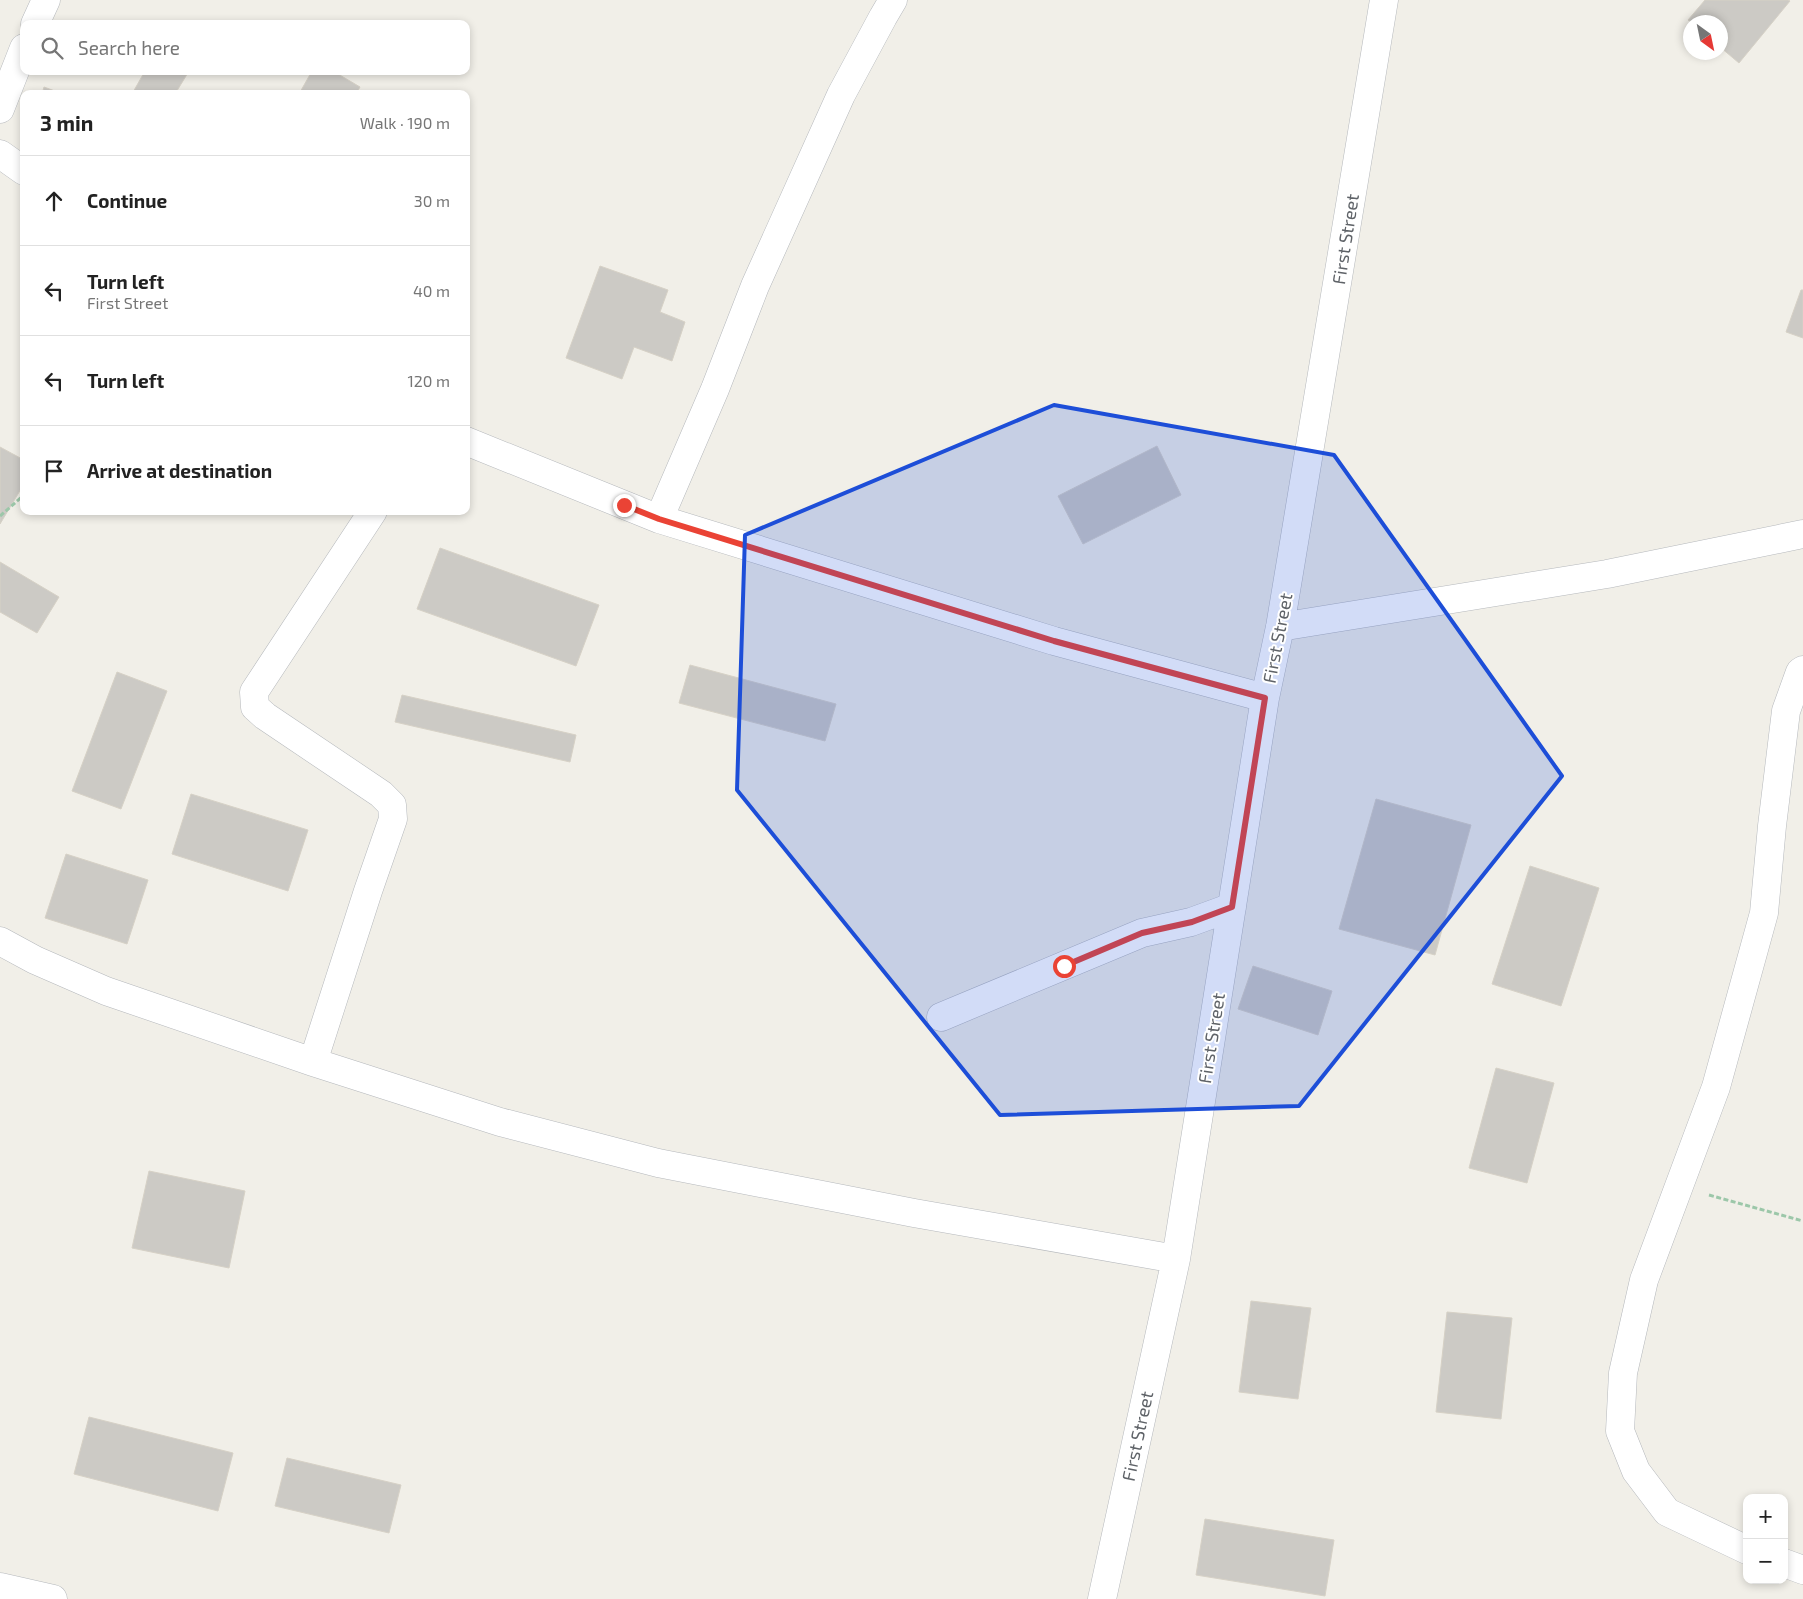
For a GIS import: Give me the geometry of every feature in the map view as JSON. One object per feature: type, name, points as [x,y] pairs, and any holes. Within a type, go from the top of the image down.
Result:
[{"type":"street","points":[[37,20],[46,0]]},
{"type":"street","points":[[659,519],[715,388],[755,286],[816,150],[841,95],[893,0]]},
{"type":"street","name":"First Street","points":[[1102,1599],[1176,1259],[1265,698],[1280,627],[1384,0]]},
{"type":"street","points":[[0,109],[20,58]]},
{"type":"street","points":[[0,154],[20,168]]},
{"type":"street","points":[[470,442],[659,519],[1054,641],[1265,698]]},
{"type":"street","points":[[313,1062],[393,820],[392,804],[381,794],[265,716],[255,707],[254,692],[370,515]]},
{"type":"street","points":[[1280,627],[1607,574],[1803,534]]},
{"type":"street","points":[[1743,1548],[1667,1512],[1636,1471],[1620,1431],[1623,1373],[1644,1280],[1716,1087],[1764,913],[1786,711],[1800,672],[1803,670]]},
{"type":"street","points":[[941,1017],[1142,933],[1192,922],[1232,907]]},
{"type":"street","points":[[0,941],[35,960],[106,991],[313,1062],[500,1122],[658,1164],[904,1211],[1176,1259]]},
{"type":"street","points":[[1788,1564],[1803,1570]]},
{"type":"street","points":[[0,1587],[53,1599]]},
{"type":"path","points":[[0,516],[20,499]]},
{"type":"path","points":[[1678,1187],[1803,1221]]},
{"type":"highlighted area","points":[[1054,405],[1334,455],[1562,776],[1299,1106],[1000,1115],[737,790],[745,535]]},
{"type":"building","points":[[1705,0],[1790,1],[1739,63],[1728,54],[1728,15],[1692,15]]},
{"type":"building","points":[[143,75],[187,75],[177,90],[134,90]]},
{"type":"building","points":[[310,75],[340,75],[360,87],[358,90],[301,90]]},
{"type":"building","points":[[600,266],[668,290],[660,312],[685,322],[672,361],[634,347],[622,379],[566,358]]},
{"type":"building","points":[[1801,290],[1803,290],[1803,338],[1786,332]]},
{"type":"building","points":[[1157,446],[1181,495],[1083,544],[1058,496]]},
{"type":"building","points":[[0,447],[20,458],[20,491],[0,524]]},
{"type":"building","points":[[440,548],[599,605],[576,666],[417,609]]},
{"type":"building","points":[[0,562],[59,597],[37,633],[0,612]]},
{"type":"building","points":[[690,665],[836,704],[825,741],[679,703]]},
{"type":"building","points":[[117,672],[167,691],[121,809],[72,791]]},
{"type":"building","points":[[402,695],[576,735],[570,762],[395,722]]},
{"type":"building","points":[[191,794],[308,830],[288,891],[172,854]]},
{"type":"building","points":[[1376,799],[1471,825],[1435,955],[1339,929]]},
{"type":"building","points":[[66,854],[148,880],[127,944],[45,918]]},
{"type":"building","points":[[1530,866],[1599,888],[1561,1006],[1492,984]]},
{"type":"building","points":[[1253,966],[1332,991],[1318,1035],[1238,1009]]},
{"type":"building","points":[[1496,1068],[1554,1083],[1527,1183],[1469,1168]]},
{"type":"building","points":[[149,1171],[245,1191],[229,1268],[132,1248]]},
{"type":"building","points":[[1251,1301],[1311,1308],[1298,1399],[1239,1392]]},
{"type":"building","points":[[1447,1312],[1512,1318],[1501,1419],[1436,1412]]},
{"type":"building","points":[[89,1417],[233,1453],[218,1511],[74,1474]]},
{"type":"building","points":[[287,1458],[401,1485],[389,1533],[275,1506]]},
{"type":"building","points":[[1205,1519],[1334,1540],[1325,1596],[1196,1575]]},
{"type":"route","points":[[624,505],[659,519],[1054,641],[1265,698],[1232,907],[1192,922],[1142,933],[1064,966]]}]
